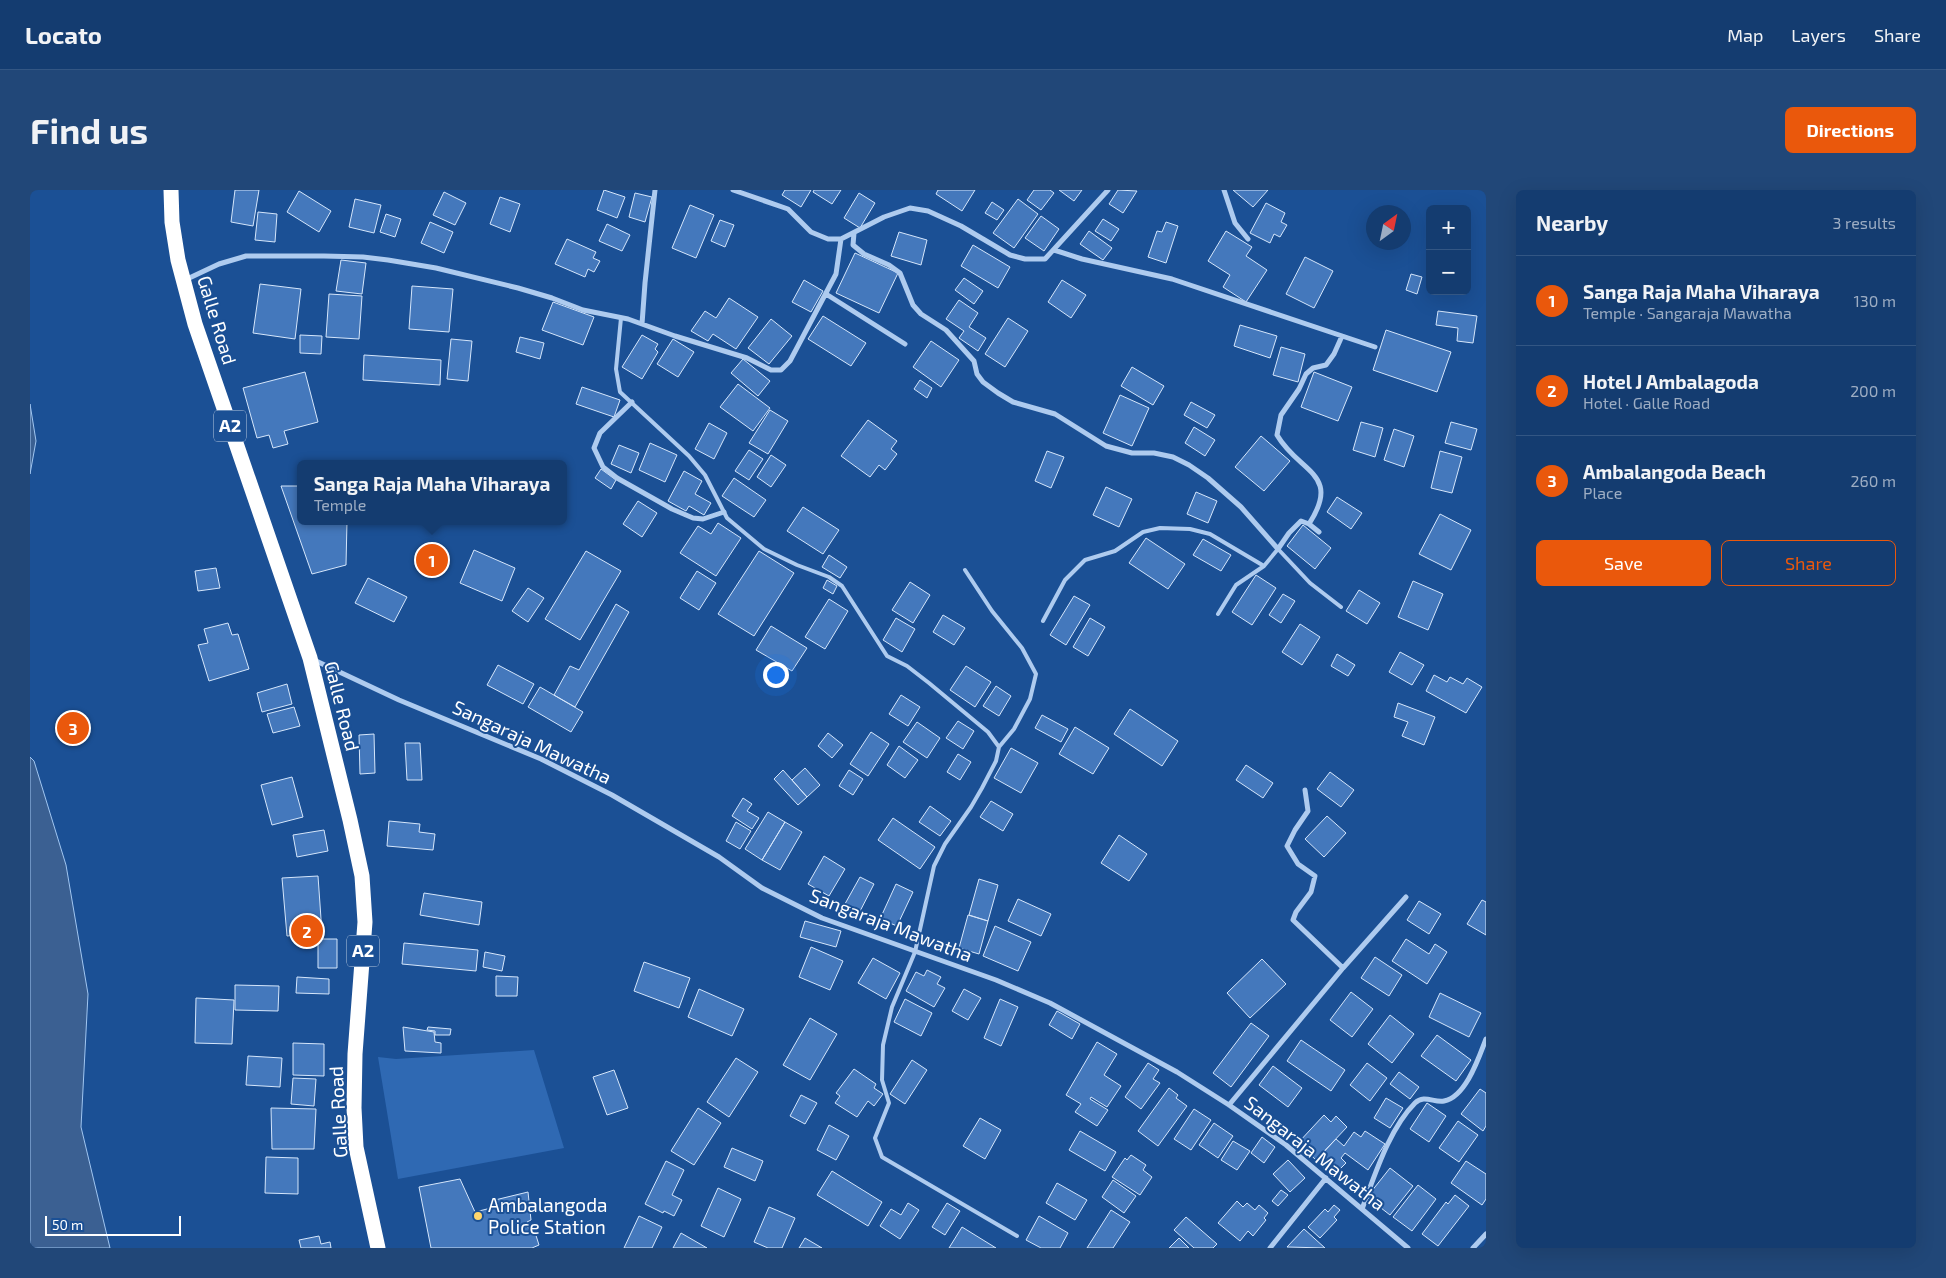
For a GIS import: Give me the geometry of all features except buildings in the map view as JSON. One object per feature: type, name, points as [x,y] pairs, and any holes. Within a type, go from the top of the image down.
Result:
[{"type":"highway","name":"Galle Road","points":[[171,190],[172,222],[178,260],[196,324],[310,658],[362,876],[366,922],[355,1054],[354,1108],[356,1147],[378,1248]]},
{"type":"street","points":[[642,324],[644,283],[655,190]]},
{"type":"street","points":[[736,191],[788,209],[811,232],[828,238],[841,240],[884,217],[910,208],[928,211],[961,226],[1010,255],[1024,259],[1045,259],[1108,190]]},
{"type":"street","points":[[1224,190],[1235,223],[1248,239]]},
{"type":"street","points":[[854,233],[854,245],[864,254],[889,265],[900,273],[912,305],[921,314],[946,330],[974,361],[977,374],[983,382],[1013,402],[1055,414],[1106,446],[1132,453],[1154,453],[1173,457],[1189,465],[1208,478],[1241,507],[1278,550],[1289,533],[1301,521],[1320,532]]},
{"type":"street","points":[[184,280],[219,264],[246,256],[363,257],[436,268],[535,293],[583,310],[622,318],[747,358],[771,370],[781,370],[790,361],[836,274],[841,240]]},
{"type":"street","points":[[1054,250],[1082,259],[1172,279],[1375,347]]},
{"type":"street","points":[[826,294],[905,344]]},
{"type":"street","points":[[1309,524],[1319,509],[1323,494],[1319,482],[1310,470],[1284,448],[1277,435],[1281,415],[1299,389],[1306,374],[1312,368],[1326,365],[1334,354],[1342,336]]},
{"type":"street","points":[[632,402],[600,433],[594,448],[603,467],[633,487],[692,518],[703,519],[724,512]]},
{"type":"street","name":"Sangaraja Mawatha","points":[[310,658],[399,700],[541,759],[612,795],[719,857],[762,888],[822,918],[996,980],[1050,1003],[1177,1072],[1229,1105],[1286,1145],[1408,1248]]},
{"type":"street","points":[[1305,790],[1308,812],[1295,830],[1287,846],[1298,864],[1315,876],[1312,892],[1296,912],[1293,920],[1343,968]]},
{"type":"street","points":[[1229,1105],[1343,968],[1406,897]]},
{"type":"street","points":[[1362,1209],[1383,1152],[1407,1113],[1416,1102],[1422,1099],[1444,1101],[1460,1092],[1475,1066],[1486,1039]]},
{"type":"street","points":[[1270,1248],[1326,1178]]},
{"type":"street","points":[[1473,1248],[1486,1234]]},
{"type":"lane","points":[[622,318],[616,370],[620,392],[690,456],[705,475],[727,518],[764,549],[797,565],[830,577],[842,586],[887,656],[907,666],[929,683],[988,732],[999,747]]},
{"type":"lane","points":[[1043,621],[1065,580],[1086,560],[1115,551],[1143,532],[1160,528],[1190,529],[1210,534],[1264,566]]},
{"type":"lane","points":[[1218,614],[1236,585],[1264,566],[1278,550],[1310,583],[1341,607]]},
{"type":"lane","points":[[965,570],[992,611],[1022,648],[1036,674],[1030,699],[1014,729],[999,747],[996,762],[982,788],[945,844],[934,866],[915,952],[892,1007],[883,1045],[882,1080],[889,1103],[875,1138],[882,1157],[1017,1236]]},
{"type":"shaded area","points":[[30,404],[36,441],[30,474]]},
{"type":"shaded area","points":[[30,757],[34,761],[66,865],[88,994],[81,1127],[110,1248],[30,1248]]},
{"type":"shaded area","points":[[534,1050],[564,1148],[398,1179],[378,1057],[396,1059]]},
{"type":"place","name":"Sanga Raja Maha Viharaya","points":[[432,560]]},
{"type":"place","name":"Ambalangoda Beach","points":[[73,728]]},
{"type":"place","name":"Hotel J Ambalagoda","points":[[307,931]]},
{"type":"place","name":"Ambalangoda Police Station","points":[[478,1216]]}]
